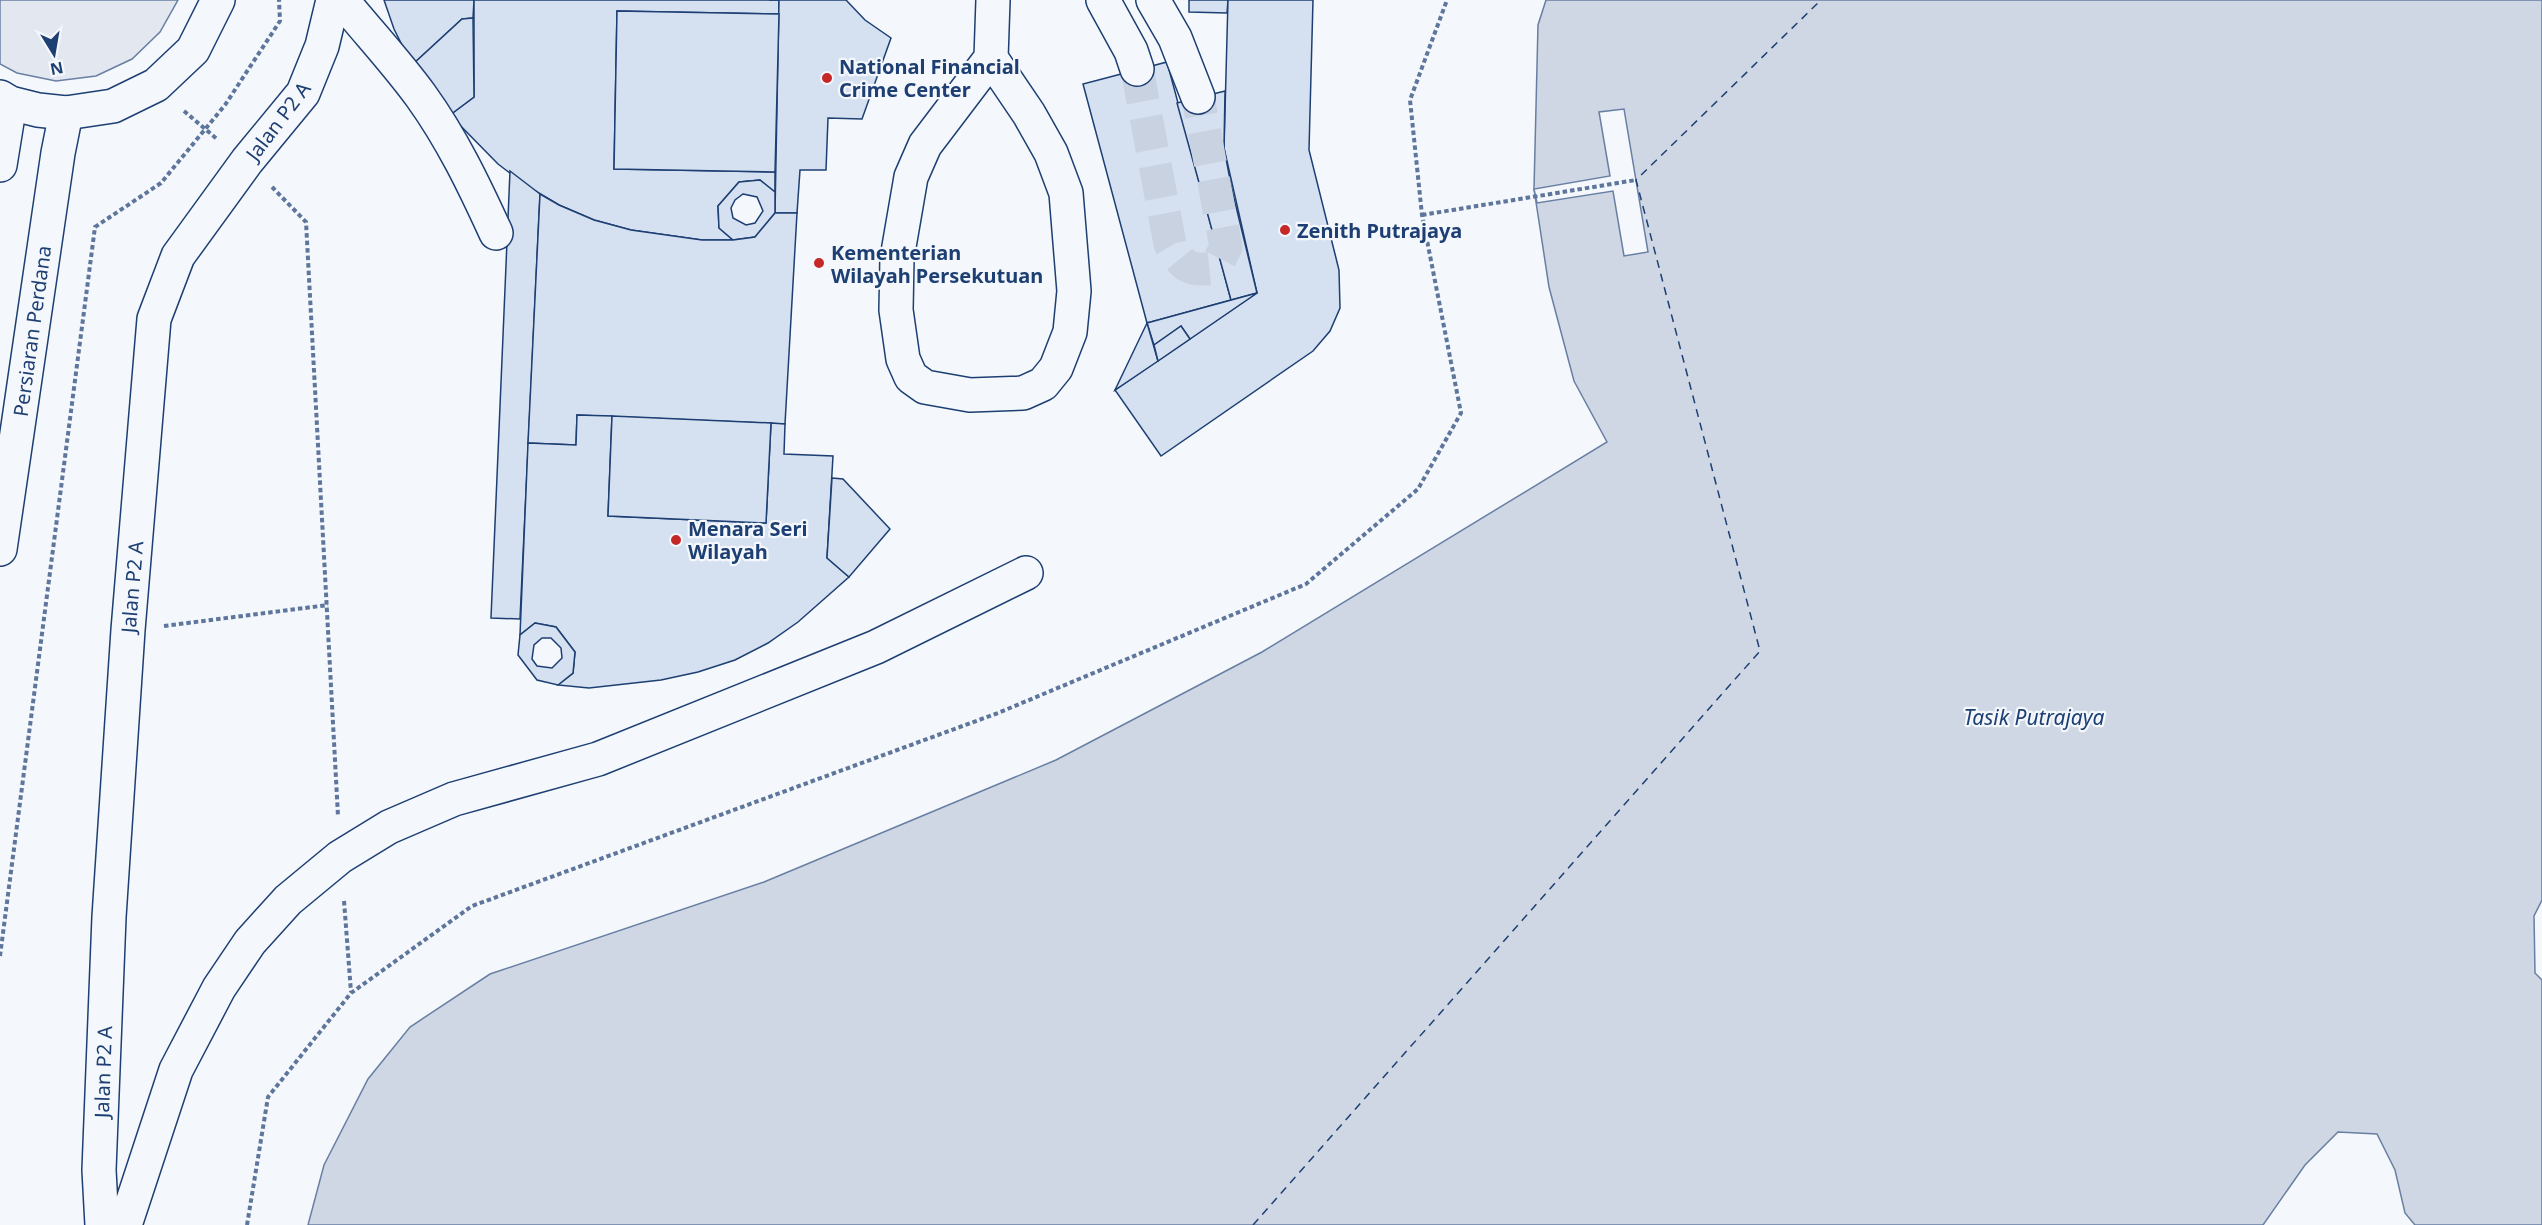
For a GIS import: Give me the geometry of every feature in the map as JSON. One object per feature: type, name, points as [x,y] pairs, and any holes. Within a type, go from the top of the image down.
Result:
[{"type":"street","points":[[0,165],[5,100],[38,110],[66,113],[113,106],[156,85],[193,50],[218,0]]},
{"type":"street","name":"Jalan P2 A","points":[[102,1225],[99,1170],[108,917],[128,630],[154,319],[178,256],[247,161],[303,93],[322,46],[333,0]]},
{"type":"street","points":[[342,0],[420,94],[442,126],[465,165],[496,232]]},
{"type":"street","points":[[991,58],[1035,124],[1051,153],[1066,193],[1074,291],[1070,332],[1056,368],[1043,384],[1023,393],[970,395],[925,387],[911,377],[903,359],[896,310],[897,258],[911,177],[925,145],[991,58],[993,0]]},
{"type":"street","points":[[1103,0],[1131,51],[1137,69]]},
{"type":"street","points":[[1152,0],[1175,38],[1198,97]]},
{"type":"street","name":"Persiaran Perdana","points":[[0,549],[57,153],[66,113]]},
{"type":"street","points":[[125,1225],[176,1070],[219,988],[250,942],[280,909],[340,857],[389,828],[454,800],[598,759],[876,647],[1026,573]]},
{"type":"path","points":[[0,956],[95,227],[161,183],[205,130],[252,65],[280,21],[279,0]]},
{"type":"path","points":[[247,1225],[268,1097],[351,993],[472,906],[998,713],[1306,584],[1418,489],[1461,413],[1422,215],[1410,100],[1447,0]]},
{"type":"path","points":[[156,85],[205,130],[247,161],[306,222],[340,857],[351,993]]},
{"type":"path","points":[[1422,215],[1636,180]]},
{"type":"path","points":[[128,630],[328,605]]},
{"type":"shaded area","points":[[0,0],[178,0],[160,32],[132,59],[96,76],[56,81],[17,73],[0,64]]},
{"type":"water","name":"Tasik Putrajaya","points":[[1546,0],[2542,0],[2542,900],[2534,916],[2535,973],[2542,980],[2542,1225],[2415,1225],[2405,1213],[2395,1170],[2377,1134],[2338,1132],[2305,1165],[2263,1225],[308,1225],[324,1165],[368,1079],[410,1027],[490,974],[764,882],[1056,760],[1262,652],[1607,442],[1574,381],[1549,287],[1534,189],[1538,25]]},
{"type":"pier","points":[[1624,109],[1648,252],[1624,256],[1613,191],[1537,203],[1534,189],[1610,176],[1599,112]]},
{"type":"building","points":[[384,0],[474,0],[473,18],[462,19],[412,65],[394,29]]},
{"type":"building","points":[[474,0],[779,0],[779,14],[617,11],[614,169],[775,172],[775,192],[760,180],[739,182],[718,206],[719,228],[733,240],[702,240],[631,230],[594,220],[559,205],[527,186],[498,164],[450,115],[474,97]]},
{"type":"building","name":"National Financial Crime Center","points":[[779,0],[846,0],[865,20],[891,38],[862,119],[828,118],[826,170],[800,170],[797,213],[775,213]]},
{"type":"building","points":[[1189,0],[1228,0],[1227,13],[1189,12]]},
{"type":"building","name":"Zenith Putrajaya","points":[[1228,0],[1313,0],[1309,150],[1339,270],[1340,308],[1330,331],[1313,351],[1161,456],[1115,390],[1257,293],[1224,148]]},
{"type":"building","points":[[617,11],[779,14],[775,172],[614,169]]},
{"type":"building","points":[[473,18],[474,97],[450,115],[412,65],[462,19]]},
{"type":"building","points":[[1167,62],[1231,300],[1147,323],[1083,84]]},
{"type":"building","points":[[1225,91],[1224,148],[1232,190],[1203,197],[1177,103]]},
{"type":"building","points":[[510,171],[540,194],[520,619],[491,618]]},
{"type":"building","points":[[760,180],[775,192],[775,213],[755,237],[733,240],[719,228],[718,206],[739,182]],"holes":[[[743,194],[757,197],[763,211],[755,223],[746,225],[733,218],[731,208],[735,200]]]},
{"type":"building","points":[[1232,190],[1257,293],[1231,300],[1203,197]]},
{"type":"building","points":[[540,194],[594,220],[631,230],[702,240],[755,237],[775,213],[797,213],[785,424],[577,415],[576,445],[528,443]]},
{"type":"building","points":[[1257,293],[1190,339],[1181,326],[1154,345],[1147,323]]},
{"type":"building","points":[[1147,323],[1158,361],[1115,390]]},
{"type":"building","points":[[1181,326],[1190,339],[1158,361],[1154,345]]},
{"type":"building","name":"Menara Seri Wilayah","points":[[577,415],[612,416],[608,516],[766,523],[771,423],[785,424],[784,454],[833,456],[827,558],[849,577],[798,622],[768,643],[735,660],[698,672],[661,680],[589,688],[558,685],[573,673],[575,652],[556,627],[535,623],[520,635],[528,443],[576,445]]},
{"type":"building","points":[[612,416],[771,423],[766,523],[608,516]]},
{"type":"building","points":[[832,478],[843,479],[890,529],[849,577],[827,558]]},
{"type":"building","points":[[535,623],[556,627],[575,652],[573,673],[558,685],[537,680],[518,655],[520,635]],"holes":[[[542,638],[551,638],[561,648],[562,658],[552,668],[537,666],[532,659],[534,645]]]},
{"type":"ferry route","points":[[1253,1225],[1760,651],[1636,180],[1821,0]]},
{"type":"tunnel","points":[[1137,69],[1170,244],[1187,266],[1206,269],[1215,268],[1226,247],[1198,97]]},
{"type":"place","name":"National Financial Crime Center","points":[[827,78]]},
{"type":"place","name":"Zenith Putrajaya","points":[[1285,230]]},
{"type":"place","name":"Kementerian Wilayah Persekutuan","points":[[819,263]]},
{"type":"place","name":"Menara Seri Wilayah","points":[[676,540]]}]
